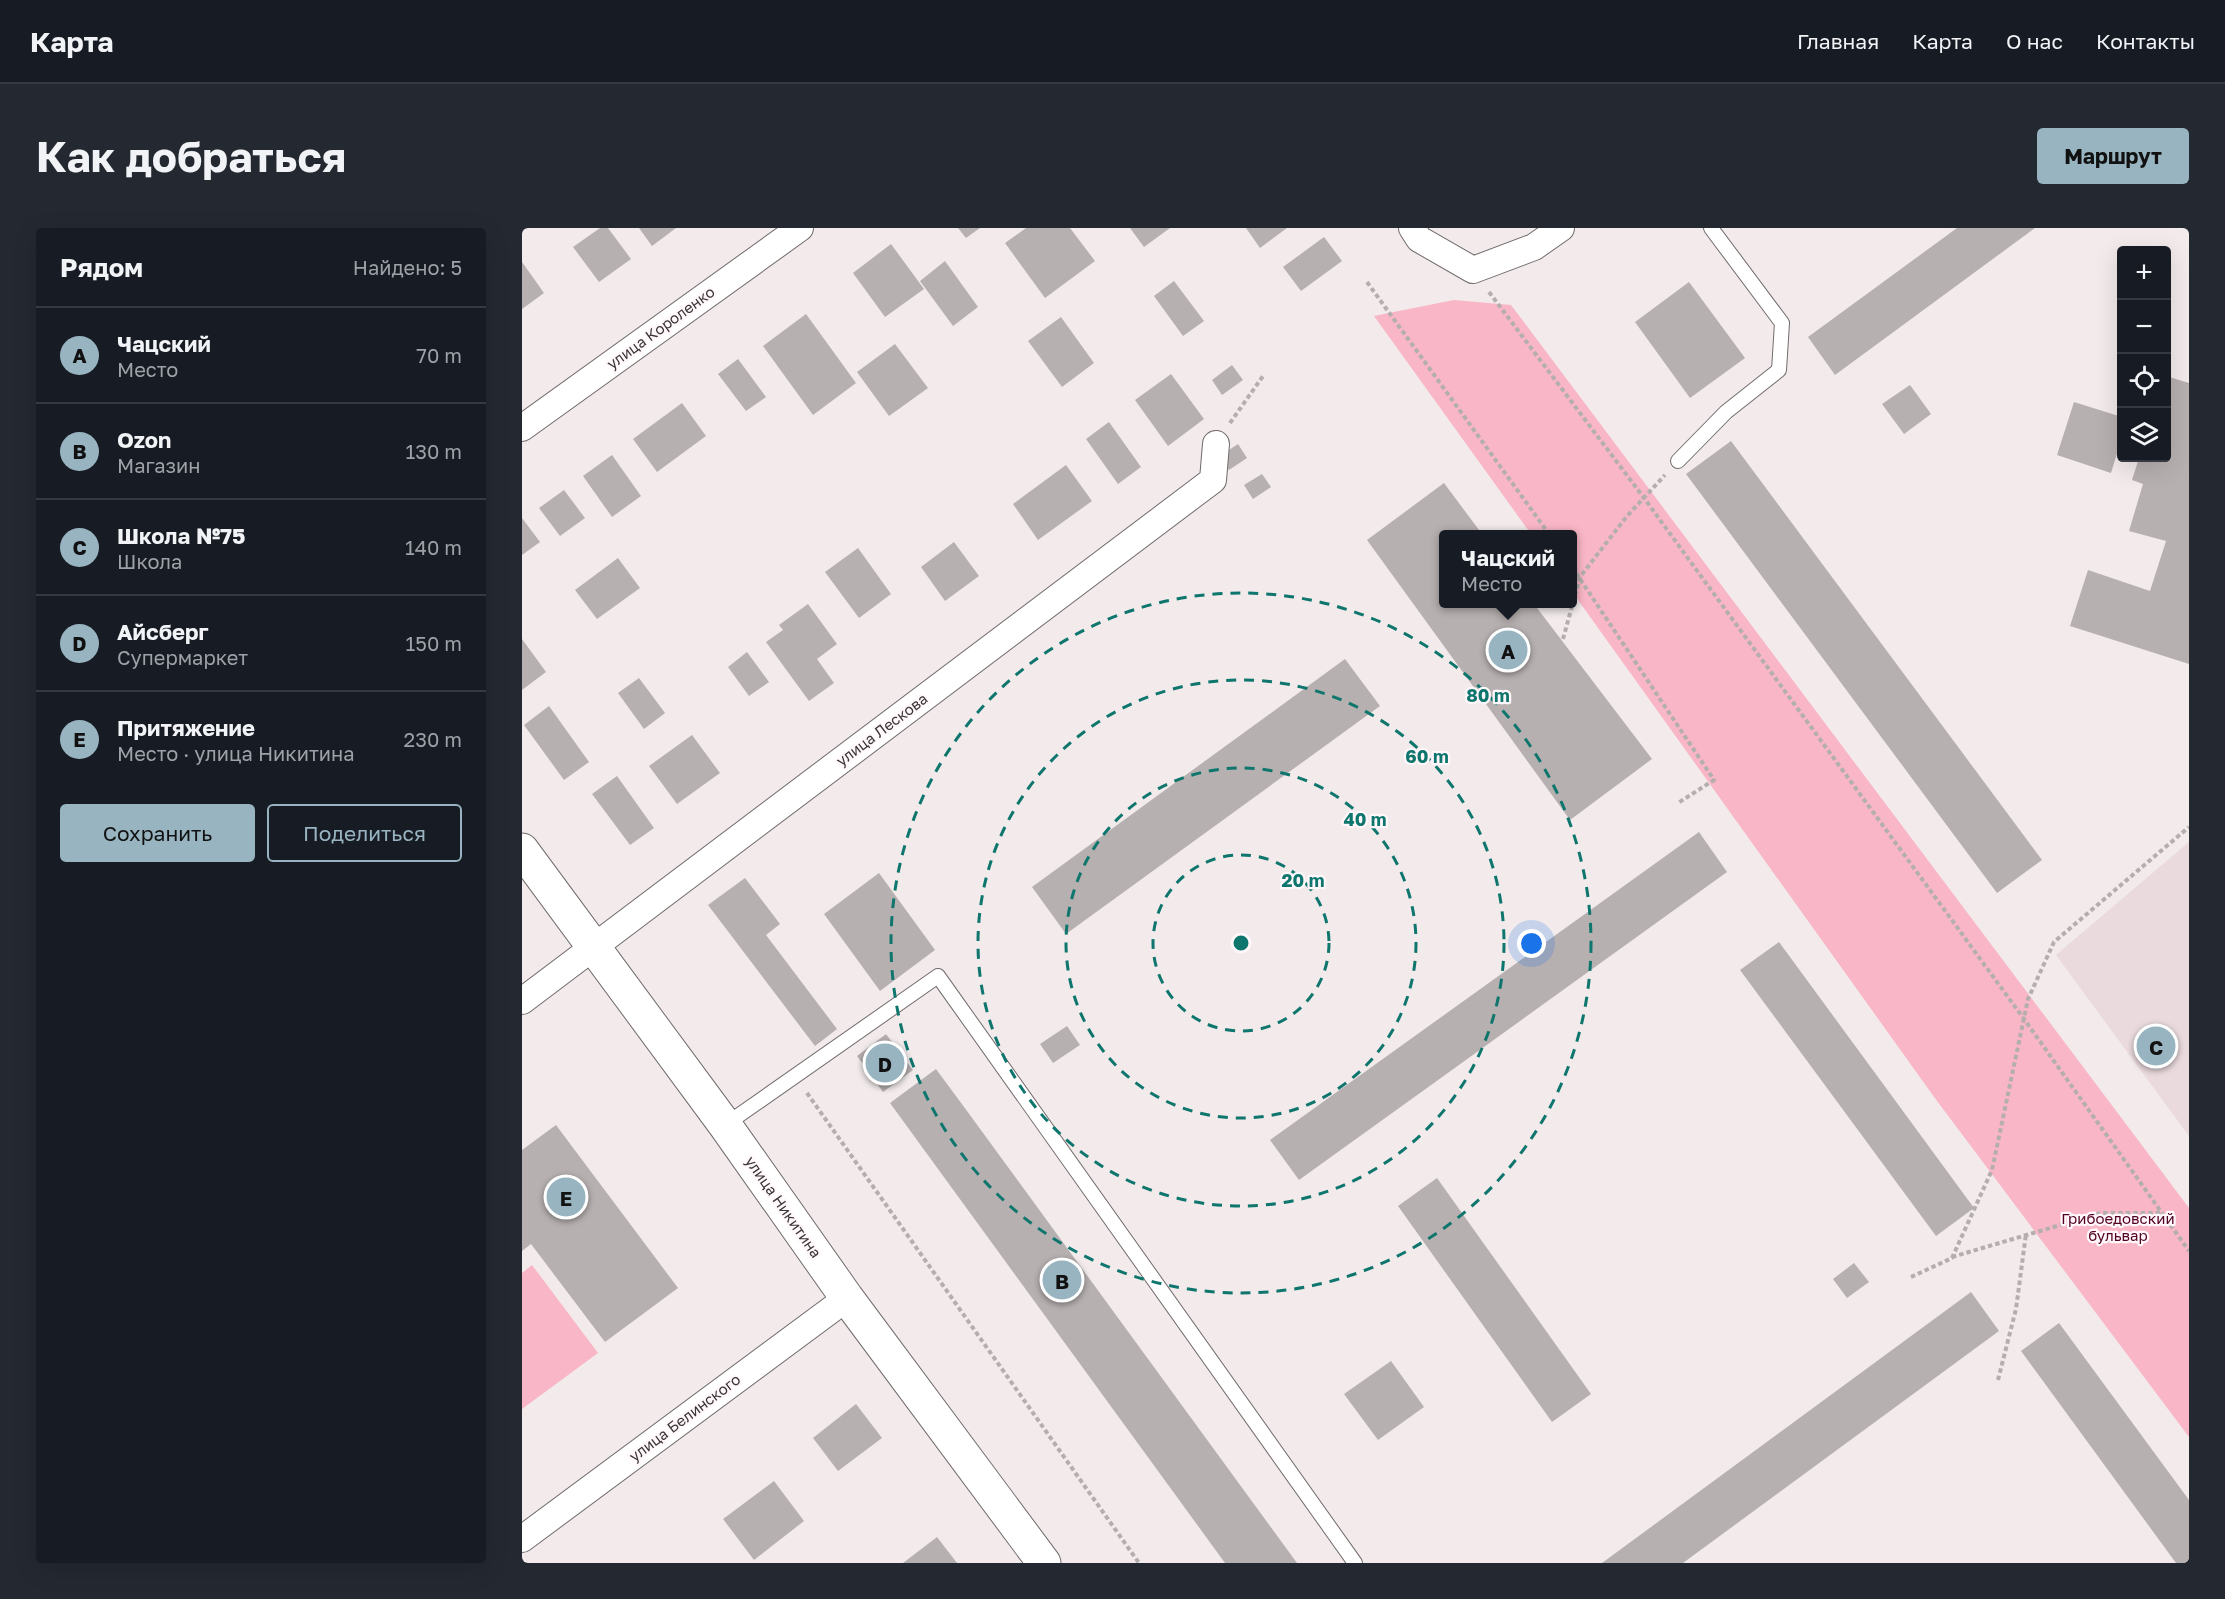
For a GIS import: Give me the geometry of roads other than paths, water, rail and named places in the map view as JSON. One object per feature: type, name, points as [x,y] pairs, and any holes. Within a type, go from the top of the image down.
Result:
[{"type":"main road","name":"улица Никитина","points":[[522,850],[725,1125],[847,1298],[1044,1563]]},
{"type":"street","name":"улица Короленко","points":[[522,428],[800,228]]},
{"type":"street","points":[[1412,228],[1419,239],[1473,270],[1534,247],[1561,228]]},
{"type":"street","name":"улица Лескова","points":[[522,1001],[1213,480],[1216,444]]},
{"type":"street","name":"улица Белинского","points":[[522,1539],[847,1298]]},
{"type":"lane","points":[[1678,461],[1726,412],[1779,370],[1782,323],[1711,228]]},
{"type":"lane","points":[[725,1125],[938,976],[1355,1563]]},
{"type":"place","name":"Чацский","points":[[1508,650]]},
{"type":"place","name":"Школа №75","points":[[2156,1046]]},
{"type":"place","name":"Айсберг","points":[[885,1063]]},
{"type":"place","name":"Притяжение","points":[[566,1197]]},
{"type":"place","name":"Ozon","points":[[1062,1280]]},
{"type":"park label","name":"Грибоедовский бульвар","points":[[2118,1228]]}]
